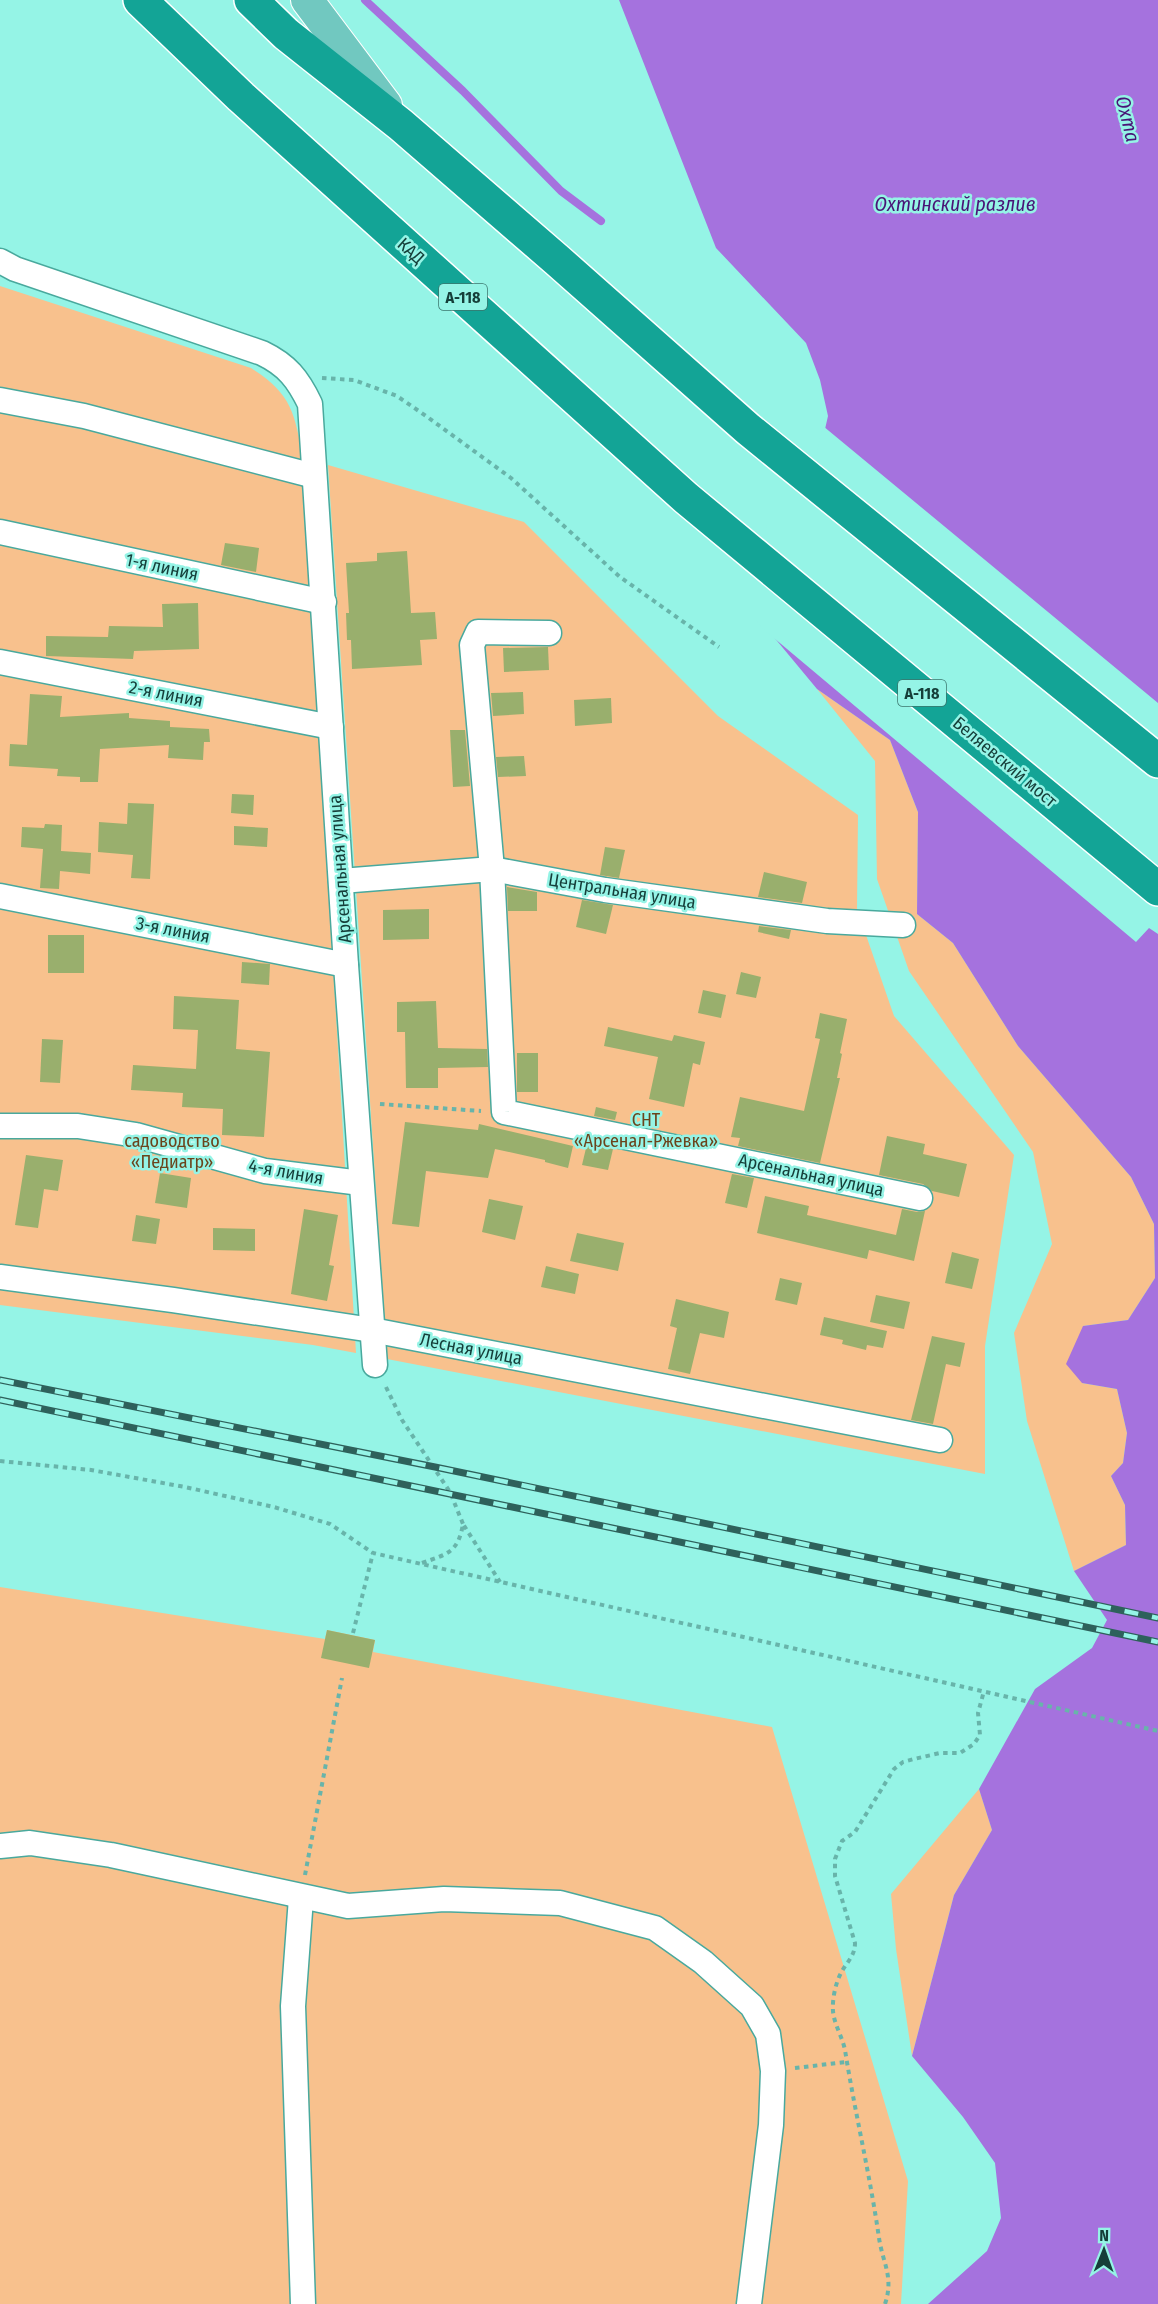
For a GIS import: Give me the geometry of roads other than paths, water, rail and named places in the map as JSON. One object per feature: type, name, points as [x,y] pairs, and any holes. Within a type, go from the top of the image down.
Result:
[{"type":"highway","name":"КАД","points":[[141,0],[241,97],[686,498]]},
{"type":"highway","points":[[251,0],[286,33],[400,125],[748,429],[1158,761]]},
{"type":"highway","name":"Беляевский мост","points":[[686,498],[1158,889]]},
{"type":"main road","points":[[307,0],[400,125]]},
{"type":"street","name":"Арсенальная улица","points":[[0,261],[15,269],[262,352],[280,362],[294,376],[310,404],[346,965],[375,1365]]},
{"type":"street","points":[[0,400],[84,416],[314,476]]},
{"type":"street","name":"1-я линия","points":[[0,532],[324,602]]},
{"type":"street","points":[[492,869],[472,645],[478,632],[549,633]]},
{"type":"street","name":"2-я линия","points":[[0,662],[331,727]]},
{"type":"street","name":"Арсенальная улица","points":[[492,869],[504,1112],[920,1198]]},
{"type":"street","name":"Центральная улица","points":[[341,881],[492,869],[605,890],[827,921],[903,925]]},
{"type":"street","name":"3-я линия","points":[[0,896],[346,965]]},
{"type":"street","name":"4-я линия","points":[[0,1126],[78,1126],[136,1135],[265,1171],[361,1183]]},
{"type":"street","name":"Лесная улица","points":[[0,1277],[162,1298],[372,1330],[940,1440]]},
{"type":"street","points":[[0,1846],[30,1843],[111,1855],[301,1898],[348,1906],[444,1899],[560,1904],[655,1928],[703,1962],[752,2006],[768,2034],[773,2071],[771,2125],[749,2304]]},
{"type":"street","points":[[301,1898],[293,2006],[303,2304]]},
{"type":"water","name":"Охтинский разлив","points":[[619,0],[1158,0],[1158,2304],[928,2304],[987,2251],[1001,2218],[995,2163],[963,2117],[912,2056],[954,1895],[992,1830],[979,1789],[1035,1689],[1092,1648],[1107,1620],[1074,1571],[1126,1545],[1125,1505],[1111,1476],[1123,1463],[1127,1433],[1117,1389],[1082,1383],[1066,1364],[1083,1326],[1128,1320],[1155,1278],[1154,1224],[1131,1177],[1018,1046],[953,943],[917,914],[918,812],[890,740],[817,689],[758,618],[813,482],[828,416],[820,380],[806,343],[716,248]]},
{"type":"waterway","points":[[365,0],[463,91],[561,191],[601,221]]},
{"type":"railway","points":[[0,1380],[435,1467],[1158,1618]]},
{"type":"railway","points":[[0,1400],[1158,1642]]},
{"type":"water label","name":"Охта","points":[[1128,119]]},
{"type":"park label","name":"СНТ «Арсенал-Ржевка»","points":[[646,1130]]},
{"type":"park label","name":"садоводство «Педиатр»","points":[[172,1151]]}]
